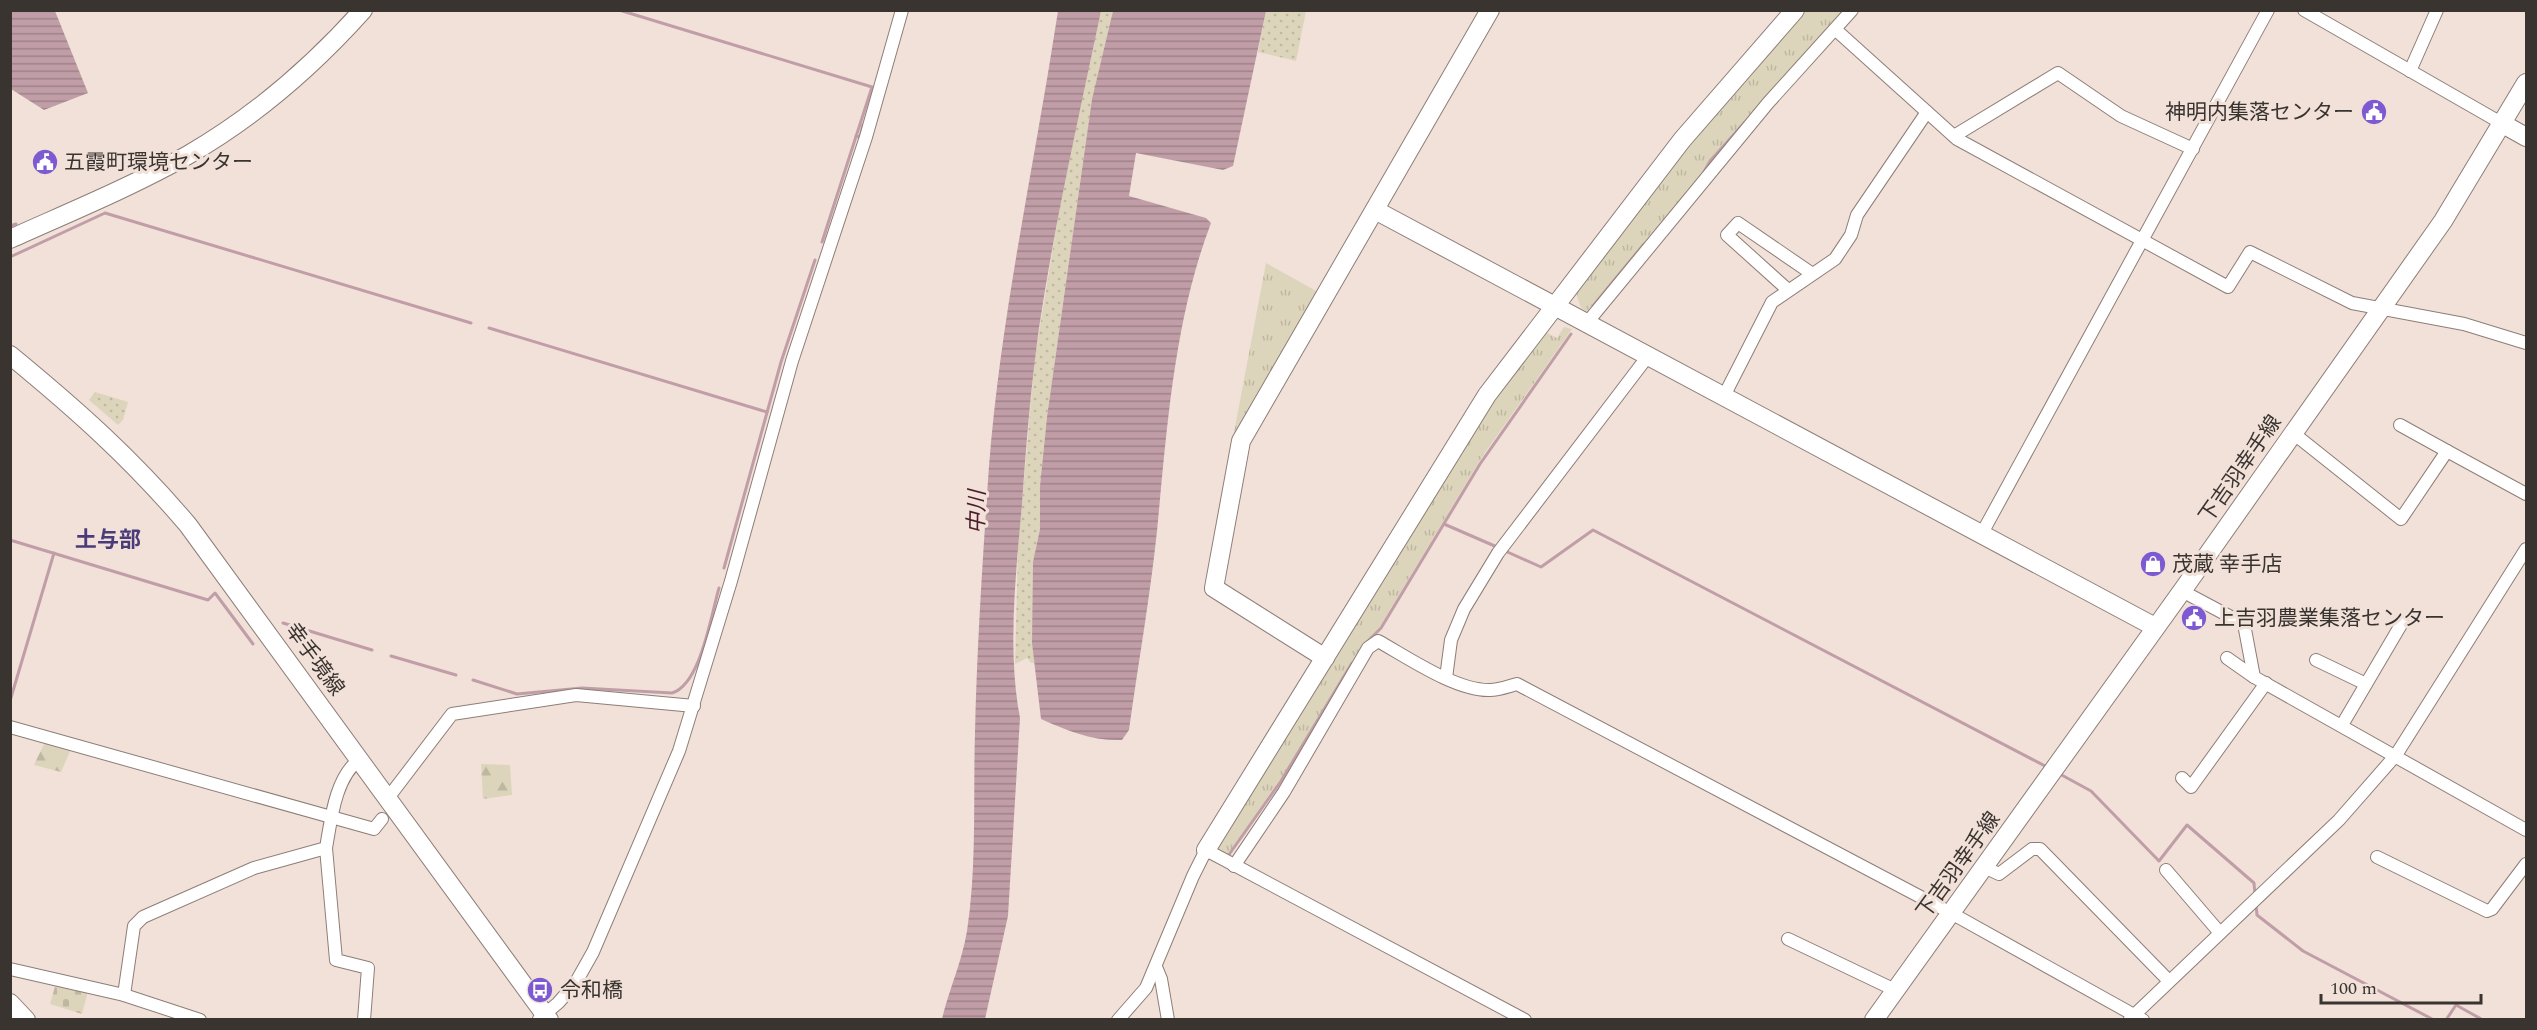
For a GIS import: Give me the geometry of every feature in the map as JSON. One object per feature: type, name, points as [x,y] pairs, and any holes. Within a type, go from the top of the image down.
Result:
[{"type":"street","points":[[10,239],[159,170],[239,123],[291,82],[363,10]]},
{"type":"street","points":[[544,1018],[575,984],[593,952],[679,751],[694,706],[792,361],[866,137],[902,10]]},
{"type":"street","points":[[1325,658],[1215,588],[1241,441],[1490,10]]},
{"type":"street","points":[[1118,1020],[1139,998],[1156,967],[1192,876],[1206,850],[1487,394],[1682,140],[1795,10]]},
{"type":"street","points":[[1586,324],[1768,103],[1852,10]]},
{"type":"street","points":[[1982,535],[2268,10]]},
{"type":"street","points":[[2304,10],[2526,137]]},
{"type":"street","points":[[2410,71],[2437,10]]},
{"type":"street","points":[[1836,30],[1954,136],[2142,242],[2228,287],[2250,252],[2352,303],[2464,324],[2526,343]]},
{"type":"street","points":[[1954,136],[2058,73],[2121,116],[2193,149]]},
{"type":"street","name":"下吉羽幸手線","points":[[1874,1020],[2182,591],[2443,221],[2526,83]]},
{"type":"street","points":[[1724,396],[1772,302],[1811,273],[1835,259],[1851,235],[1857,215],[1927,112]]},
{"type":"street","points":[[1375,210],[2155,627]]},
{"type":"street","points":[[1788,290],[1727,235],[1738,223],[1811,273]]},
{"type":"street","name":"幸手境線","points":[[10,355],[105,435],[164,497],[213,556],[544,1018]]},
{"type":"street","points":[[1446,678],[1450,640],[1464,609],[1498,553],[1648,356]]},
{"type":"street","points":[[2400,425],[2526,494]]},
{"type":"street","points":[[2293,433],[2401,519],[2446,451]]},
{"type":"street","points":[[1234,866],[1284,792],[1368,648],[1378,641],[1446,678],[1473,688],[1490,690],[1517,684],[1951,914],[2135,1018],[2169,981],[2339,820],[2396,755],[2526,549]]},
{"type":"street","points":[[2182,591],[2244,624],[2254,677]]},
{"type":"street","points":[[2342,725],[2402,623]]},
{"type":"street","points":[[2227,658],[2254,677],[2526,830]]},
{"type":"street","points":[[2316,660],[2366,684]]},
{"type":"street","points":[[2182,778],[2191,787],[2266,683]]},
{"type":"street","points":[[388,798],[452,714],[576,695],[694,706]]},
{"type":"street","points":[[10,727],[374,829],[382,819]]},
{"type":"street","points":[[360,759],[347,771],[332,818],[326,848],[336,960],[368,968],[364,1020]]},
{"type":"street","points":[[124,995],[134,926],[143,917],[254,868],[326,848]]},
{"type":"street","points":[[1984,867],[1999,874],[2032,849],[2040,849],[2169,981]]},
{"type":"street","points":[[1206,850],[1525,1020]]},
{"type":"street","points":[[2377,857],[2487,911],[2492,909],[2526,864]]},
{"type":"street","points":[[2166,870],[2220,933]]},
{"type":"street","points":[[1788,939],[1895,990]]},
{"type":"street","points":[[1156,967],[1161,979],[1168,1020]]},
{"type":"street","points":[[10,969],[124,995],[200,1020]]},
{"type":"street","points":[[10,1003],[26,1020]]},
{"type":"green space","points":[[1101,11],[1113,11],[1092,99],[1047,417],[1040,486],[1040,529],[1033,562],[1034,663],[1027,658],[1015,664],[1018,547],[1035,356],[1064,181]]},
{"type":"green space","points":[[1266,11],[1306,11],[1296,61],[1258,52]]},
{"type":"green space","points":[[1803,11],[1842,11],[1708,161],[1702,175],[1586,312],[1580,306],[1575,289],[1682,150]]},
{"type":"green space","points":[[1266,263],[1318,292],[1233,438]]},
{"type":"green space","points":[[1564,327],[1572,329],[1482,457],[1379,628],[1362,645],[1286,771],[1226,857],[1218,852],[1216,846],[1493,396],[1544,331],[1557,338]]},
{"type":"green space","points":[[95,392],[128,402],[123,420],[118,425],[89,400]]},
{"type":"green space","points":[[45,742],[71,749],[61,772],[34,765]]},
{"type":"green space","points":[[481,764],[510,765],[512,795],[483,799]]},
{"type":"green space","points":[[56,983],[88,991],[82,1014],[50,1004]]},
{"type":"shaded area","points":[[10,11],[55,11],[88,93],[44,110],[11,89]]},
{"type":"shaded area","points":[[1058,11],[1101,11],[1052,248],[1031,394],[1014,611],[1014,666],[1020,718],[1008,916],[985,1019],[942,1019],[965,942],[970,906],[979,632],[994,409],[1010,295]]},
{"type":"shaded area","points":[[1113,11],[1266,11],[1233,166],[1223,170],[1136,153],[1129,196],[1206,218],[1211,223],[1198,260],[1180,336],[1147,606],[1129,730],[1122,740],[1090,737],[1041,719],[1032,643],[1033,562],[1040,529],[1040,486],[1047,417],[1092,99]]},
{"type":"waterway","points":[[619,10],[872,87],[822,242]]},
{"type":"waterway","points":[[1704,172],[1710,161],[1745,122]]},
{"type":"waterway","points":[[856,136],[860,137],[863,125]]},
{"type":"waterway","points":[[10,257],[105,213],[471,323]]},
{"type":"waterway","points":[[10,226],[16,224]]},
{"type":"waterway","points":[[1593,306],[1644,244]]},
{"type":"waterway","points":[[724,568],[781,362],[815,260]]},
{"type":"waterway","points":[[489,328],[767,412]]},
{"type":"waterway","points":[[1366,643],[1381,628],[1480,464],[1571,334]]},
{"type":"waterway","points":[[1444,524],[1497,547]]},
{"type":"waterway","points":[[1503,550],[1541,567],[1593,530],[2047,767]]},
{"type":"waterway","points":[[10,540],[208,600],[215,593],[253,644]]},
{"type":"waterway","points":[[10,701],[54,553]]},
{"type":"waterway","points":[[473,680],[517,694],[582,688],[672,693],[682,687],[698,663],[719,588]]},
{"type":"waterway","points":[[283,623],[372,650]]},
{"type":"waterway","points":[[391,656],[456,675]]},
{"type":"waterway","points":[[1228,856],[1281,781],[1352,663]]},
{"type":"waterway","points":[[2058,773],[2091,791],[2159,861],[2187,825],[2254,883],[2255,895]]},
{"type":"waterway","points":[[2256,904],[2257,915],[2303,951],[2434,1020]]},
{"type":"waterway","points":[[2446,1020],[2456,1005],[2483,1020]]},
{"type":"place","name":"神明内集落センター","points":[[2374,112]]},
{"type":"place","name":"五霞町環境センター","points":[[45,162]]},
{"type":"place","name":"茂蔵 幸手店","points":[[2153,564]]},
{"type":"place","name":"上吉羽農業集落センター","points":[[2194,618]]},
{"type":"place","name":"令和橋","points":[[540,990]]},
{"type":"district","name":"土与部","points":[[108,539]]},
{"type":"water label","name":"中川","points":[[976,512]]}]
